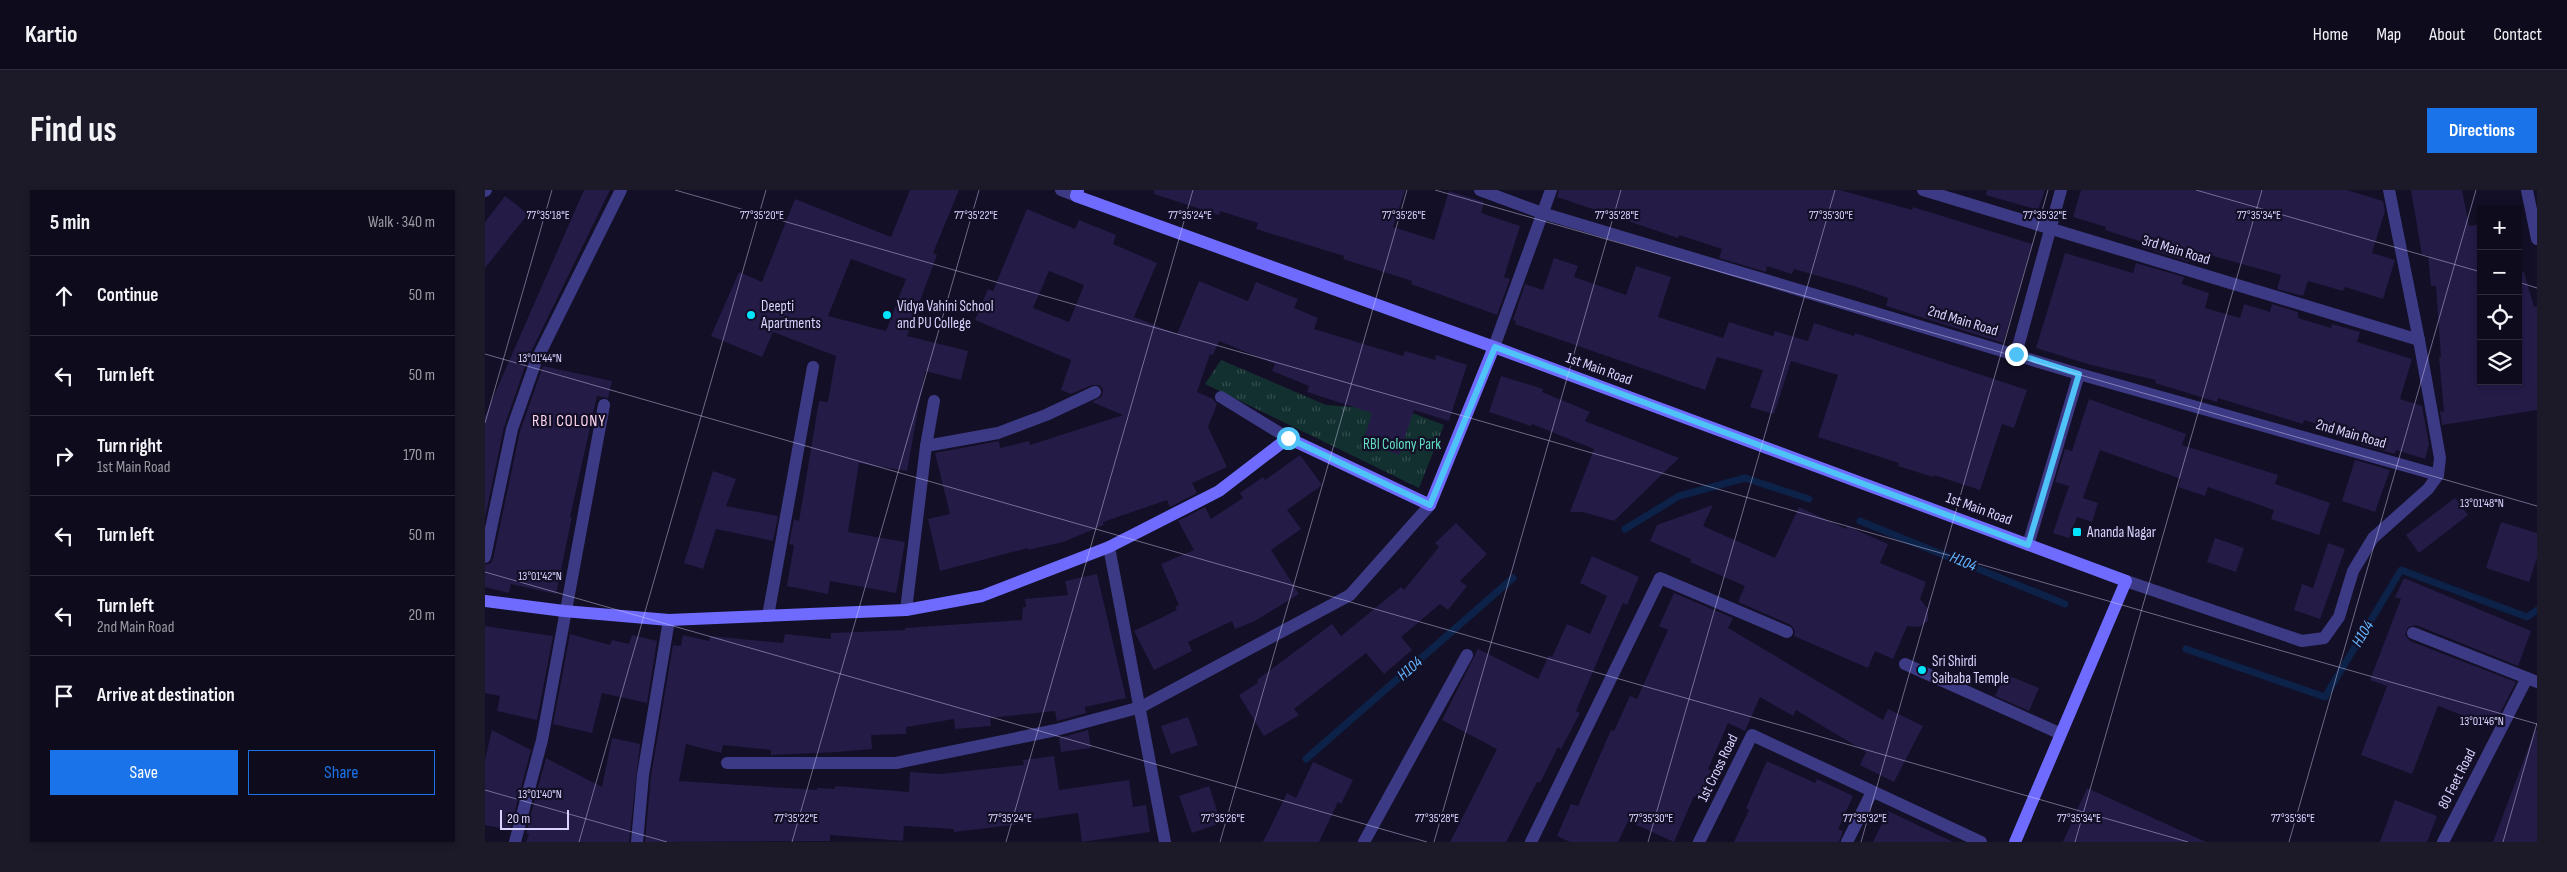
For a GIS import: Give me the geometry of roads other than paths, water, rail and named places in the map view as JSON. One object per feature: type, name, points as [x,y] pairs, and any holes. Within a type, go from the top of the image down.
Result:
[{"type":"street","points":[[485,557],[512,429],[537,361],[621,190]]},
{"type":"street","name":"1st Main Road","points":[[1061,190],[1077,193],[2126,581]]},
{"type":"street","name":"2nd Main Road","points":[[1480,190],[1542,213],[2079,374],[2438,475]]},
{"type":"street","points":[[727,763],[896,763],[1056,730],[1141,707],[1350,595],[1430,505],[1495,347],[1551,190]]},
{"type":"street","name":"3rd Main Road","points":[[1923,190],[2419,340]]},
{"type":"street","points":[[2016,354],[2061,190]]},
{"type":"street","points":[[2015,842],[2059,733],[2126,581],[2302,641],[2324,638],[2339,617],[2353,571],[2373,538],[2428,489],[2438,475],[2439,458],[2419,340],[2390,192],[2376,190]]},
{"type":"street","points":[[2527,190],[2537,239]]},
{"type":"street","points":[[768,616],[813,367]]},
{"type":"street","points":[[2028,545],[2079,374]]},
{"type":"street","points":[[926,446],[998,433],[1095,392]]},
{"type":"street","points":[[1221,397],[1288,438],[1430,505]]},
{"type":"street","points":[[906,610],[926,446],[934,401]]},
{"type":"street","points":[[515,842],[541,740],[604,405]]},
{"type":"street","points":[[485,601],[564,612],[669,620],[906,610],[982,596],[1109,547],[1219,491],[1288,438]]},
{"type":"street","points":[[1109,547],[1141,707],[1165,842]]},
{"type":"street","points":[[1531,842],[1660,578],[1787,632]]},
{"type":"street","points":[[637,842],[643,775],[669,620]]},
{"type":"street","points":[[2413,633],[2532,680]]},
{"type":"street","points":[[1363,842],[1467,655]]},
{"type":"street","points":[[1905,664],[2059,733]]},
{"type":"street","name":"80 Feet Road","points":[[2443,842],[2532,680]]},
{"type":"street","name":"1st Cross Road","points":[[1699,842],[1752,735],[1872,792]]},
{"type":"street","points":[[1847,842],[1872,792],[1981,842]]},
{"type":"waterway","name":"H104","points":[[1625,529],[1679,496],[1745,478],[1809,499]]},
{"type":"waterway","name":"H104","points":[[1860,521],[2065,604]]},
{"type":"waterway","name":"H104","points":[[2186,649],[2325,697],[2401,570],[2527,617],[2537,610]]},
{"type":"waterway","name":"H104","points":[[1306,759],[1513,578]]},
{"type":"place","name":"Deepti Apartments","points":[[751,315]]},
{"type":"place","name":"Vidya Vahini School and PU College","points":[[887,315]]},
{"type":"place","name":"Ananda Nagar","points":[[2077,532]]},
{"type":"place","name":"Sri Shirdi Saibaba Temple","points":[[1922,670]]},
{"type":"district","name":"RBI COLONY","points":[[569,421]]},
{"type":"park label","name":"RBI Colony Park","points":[[1402,444]]}]
